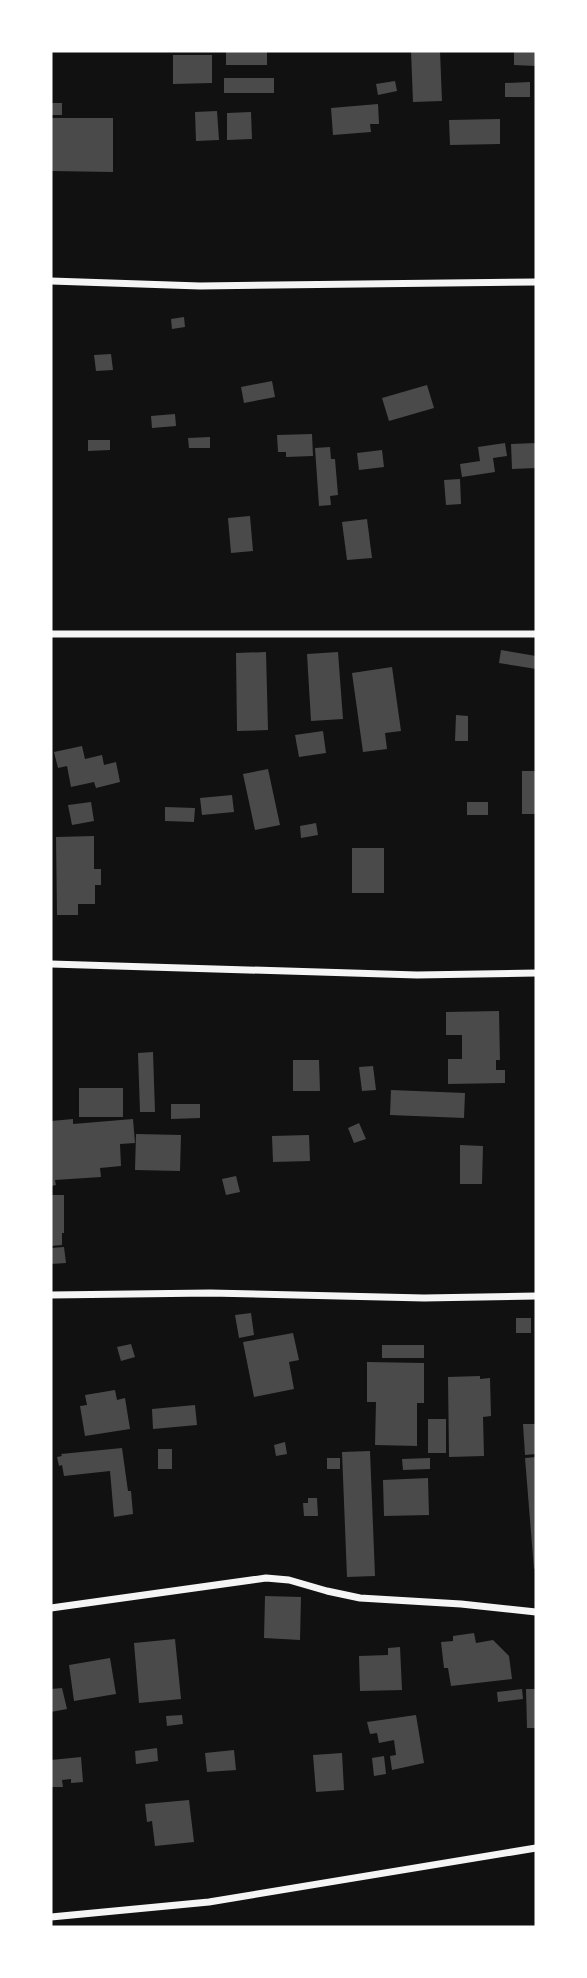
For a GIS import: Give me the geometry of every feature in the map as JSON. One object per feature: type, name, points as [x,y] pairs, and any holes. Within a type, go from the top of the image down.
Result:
[{"type":"street","points":[[51,282],[201,286],[536,282]]},
{"type":"street","points":[[51,634],[536,634]]},
{"type":"street","points":[[51,964],[417,975],[536,973]]},
{"type":"street","points":[[51,1295],[210,1293],[424,1298],[536,1296]]},
{"type":"street","points":[[51,1608],[266,1578],[289,1580],[360,1598],[536,1612]]},
{"type":"street","points":[[51,1917],[209,1902],[536,1848]]},
{"type":"building","points":[[226,51],[267,51],[267,65],[226,65]]},
{"type":"building","points":[[411,51],[440,51],[442,101],[413,102]]},
{"type":"building","points":[[514,51],[536,51],[536,66],[514,65]]},
{"type":"building","points":[[173,55],[212,55],[212,83],[173,84]]},
{"type":"building","points":[[224,78],[274,78],[274,93],[224,93]]},
{"type":"building","points":[[395,81],[397,91],[378,95],[376,84]]},
{"type":"building","points":[[530,82],[530,97],[505,97],[505,83]]},
{"type":"building","points":[[51,103],[62,103],[62,115],[51,115]]},
{"type":"building","points":[[378,104],[379,124],[370,124],[371,132],[333,135],[331,108]]},
{"type":"building","points":[[217,111],[219,140],[196,141],[195,112]]},
{"type":"building","points":[[251,112],[252,139],[227,140],[227,113]]},
{"type":"building","points":[[51,118],[113,118],[113,172],[51,171]]},
{"type":"building","points":[[500,119],[500,144],[450,145],[449,120]]},
{"type":"building","points":[[184,317],[185,327],[172,329],[171,319]]},
{"type":"building","points":[[111,354],[113,370],[96,371],[94,355]]},
{"type":"building","points":[[272,381],[275,397],[244,403],[241,387]]},
{"type":"building","points":[[427,385],[434,408],[389,421],[382,398]]},
{"type":"building","points":[[175,414],[176,426],[152,428],[151,416]]},
{"type":"building","points":[[312,434],[313,456],[286,457],[286,452],[278,452],[277,435]]},
{"type":"building","points":[[210,437],[210,448],[189,448],[188,438]]},
{"type":"building","points":[[88,440],[110,440],[110,450],[88,451]]},
{"type":"building","points":[[505,443],[507,456],[493,458],[495,472],[462,477],[460,464],[480,461],[478,447]]},
{"type":"building","points":[[536,443],[536,468],[512,469],[511,444]]},
{"type":"building","points":[[330,447],[331,459],[335,459],[338,495],[330,496],[331,505],[319,506],[315,448]]},
{"type":"building","points":[[382,450],[384,467],[359,470],[357,453]]},
{"type":"building","points":[[460,479],[461,504],[446,505],[444,480]]},
{"type":"building","points":[[250,516],[253,551],[231,553],[228,518]]},
{"type":"building","points":[[367,519],[372,558],[347,560],[342,522]]},
{"type":"building","points":[[501,650],[536,656],[536,669],[499,663]]},
{"type":"building","points":[[266,652],[268,730],[237,731],[236,653]]},
{"type":"building","points":[[338,652],[343,719],[311,721],[307,654]]},
{"type":"building","points":[[392,667],[401,731],[385,733],[387,749],[363,752],[352,673]]},
{"type":"building","points":[[456,715],[468,716],[468,741],[455,741]]},
{"type":"building","points":[[323,731],[326,753],[299,757],[295,735]]},
{"type":"building","points":[[82,746],[85,759],[102,755],[104,765],[116,762],[120,782],[96,788],[94,782],[71,787],[67,766],[58,768],[54,752]]},
{"type":"building","points":[[268,769],[280,825],[255,830],[243,774]]},
{"type":"building","points":[[522,771],[536,771],[536,814],[522,814]]},
{"type":"building","points":[[232,795],[234,812],[202,815],[200,798]]},
{"type":"building","points":[[91,802],[94,821],[72,825],[68,805]]},
{"type":"building","points":[[467,802],[488,802],[488,815],[467,815]]},
{"type":"building","points":[[165,807],[195,808],[194,822],[165,821]]},
{"type":"building","points":[[316,823],[318,835],[301,838],[300,826]]},
{"type":"building","points":[[94,836],[94,869],[101,869],[101,885],[95,885],[95,904],[78,904],[78,915],[57,915],[56,837]]},
{"type":"building","points":[[352,848],[384,848],[384,893],[352,893]]},
{"type":"building","points":[[499,1011],[500,1060],[496,1060],[496,1070],[505,1070],[505,1083],[448,1084],[448,1059],[462,1059],[462,1035],[446,1035],[446,1012]]},
{"type":"building","points":[[153,1052],[155,1112],[140,1112],[138,1053]]},
{"type":"building","points":[[293,1060],[319,1060],[320,1091],[293,1091]]},
{"type":"building","points":[[373,1066],[376,1090],[362,1091],[359,1067]]},
{"type":"building","points":[[79,1088],[123,1088],[123,1117],[79,1117]]},
{"type":"building","points":[[391,1090],[465,1093],[464,1118],[390,1115]]},
{"type":"building","points":[[171,1104],[200,1104],[200,1118],[171,1119]]},
{"type":"building","points":[[73,1119],[73,1124],[133,1119],[135,1143],[120,1144],[121,1166],[100,1168],[101,1177],[55,1180],[56,1185],[51,1186],[51,1121]]},
{"type":"building","points":[[359,1123],[366,1139],[354,1143],[348,1128]]},
{"type":"building","points":[[136,1134],[181,1135],[180,1171],[135,1170]]},
{"type":"building","points":[[309,1135],[310,1161],[273,1162],[272,1136]]},
{"type":"building","points":[[460,1145],[483,1146],[482,1184],[460,1184]]},
{"type":"building","points":[[236,1176],[240,1192],[226,1195],[222,1179]]},
{"type":"building","points":[[51,1195],[64,1195],[62,1245],[51,1246]]},
{"type":"building","points":[[64,1247],[66,1263],[51,1264],[51,1248]]},
{"type":"building","points":[[251,1313],[254,1335],[239,1338],[235,1315]]},
{"type":"building","points":[[516,1318],[531,1318],[531,1333],[516,1333]]},
{"type":"building","points":[[293,1333],[299,1360],[289,1362],[294,1389],[254,1397],[243,1342]]},
{"type":"building","points":[[131,1344],[135,1357],[121,1361],[117,1347]]},
{"type":"building","points":[[382,1345],[424,1345],[424,1358],[382,1358]]},
{"type":"building","points":[[367,1362],[424,1363],[424,1403],[417,1403],[417,1446],[375,1445],[376,1402],[367,1402]]},
{"type":"building","points":[[480,1376],[480,1379],[490,1378],[491,1416],[483,1417],[484,1456],[449,1457],[448,1377]]},
{"type":"building","points":[[115,1390],[117,1400],[125,1398],[130,1429],[85,1436],[80,1406],[87,1405],[85,1395]]},
{"type":"building","points":[[195,1405],[197,1425],[153,1429],[152,1409]]},
{"type":"building","points":[[428,1419],[446,1419],[446,1453],[428,1453]]},
{"type":"building","points":[[523,1424],[536,1424],[536,1454],[525,1455]]},
{"type":"building","points":[[285,1442],[287,1454],[276,1456],[274,1445]]},
{"type":"building","points":[[122,1448],[133,1514],[114,1517],[110,1471],[64,1476],[57,1457],[62,1456],[61,1454]]},
{"type":"building","points":[[158,1449],[172,1449],[172,1469],[158,1469]]},
{"type":"building","points":[[370,1451],[375,1576],[347,1577],[342,1452]]},
{"type":"building","points":[[536,1457],[536,1569],[534,1569],[525,1458]]},
{"type":"building","points":[[327,1458],[340,1458],[340,1469],[327,1469]]},
{"type":"building","points":[[430,1458],[430,1469],[403,1470],[402,1459]]},
{"type":"building","points":[[428,1478],[429,1515],[384,1516],[383,1480]]},
{"type":"building","points":[[308,1498],[317,1498],[318,1516],[304,1516],[303,1503],[308,1503]]},
{"type":"building","points":[[265,1596],[301,1597],[300,1640],[264,1638]]},
{"type":"building","points":[[474,1633],[476,1643],[493,1640],[509,1656],[512,1679],[451,1686],[448,1668],[444,1668],[441,1642],[453,1641],[453,1636]]},
{"type":"building","points":[[175,1639],[181,1699],[139,1703],[134,1643]]},
{"type":"building","points":[[400,1647],[402,1690],[360,1691],[359,1656],[388,1655],[388,1648]]},
{"type":"building","points":[[110,1658],[116,1694],[74,1701],[69,1665]]},
{"type":"building","points":[[62,1688],[67,1709],[51,1712],[51,1689]]},
{"type":"building","points":[[522,1689],[523,1699],[498,1702],[497,1692]]},
{"type":"building","points":[[526,1689],[536,1689],[536,1728],[527,1728]]},
{"type":"building","points":[[182,1715],[183,1724],[167,1726],[166,1716]]},
{"type":"building","points":[[416,1715],[424,1763],[392,1770],[390,1756],[396,1755],[394,1740],[379,1743],[377,1733],[370,1734],[367,1722]]},
{"type":"building","points":[[157,1748],[158,1761],[136,1764],[135,1751]]},
{"type":"building","points":[[234,1750],[236,1770],[207,1772],[205,1753]]},
{"type":"building","points":[[342,1753],[344,1790],[316,1792],[313,1755]]},
{"type":"building","points":[[384,1756],[386,1774],[374,1776],[372,1758]]},
{"type":"building","points":[[81,1757],[83,1782],[71,1783],[71,1779],[62,1780],[63,1787],[51,1787],[51,1760]]},
{"type":"building","points":[[189,1800],[194,1842],[155,1846],[152,1821],[147,1822],[145,1804]]}]
